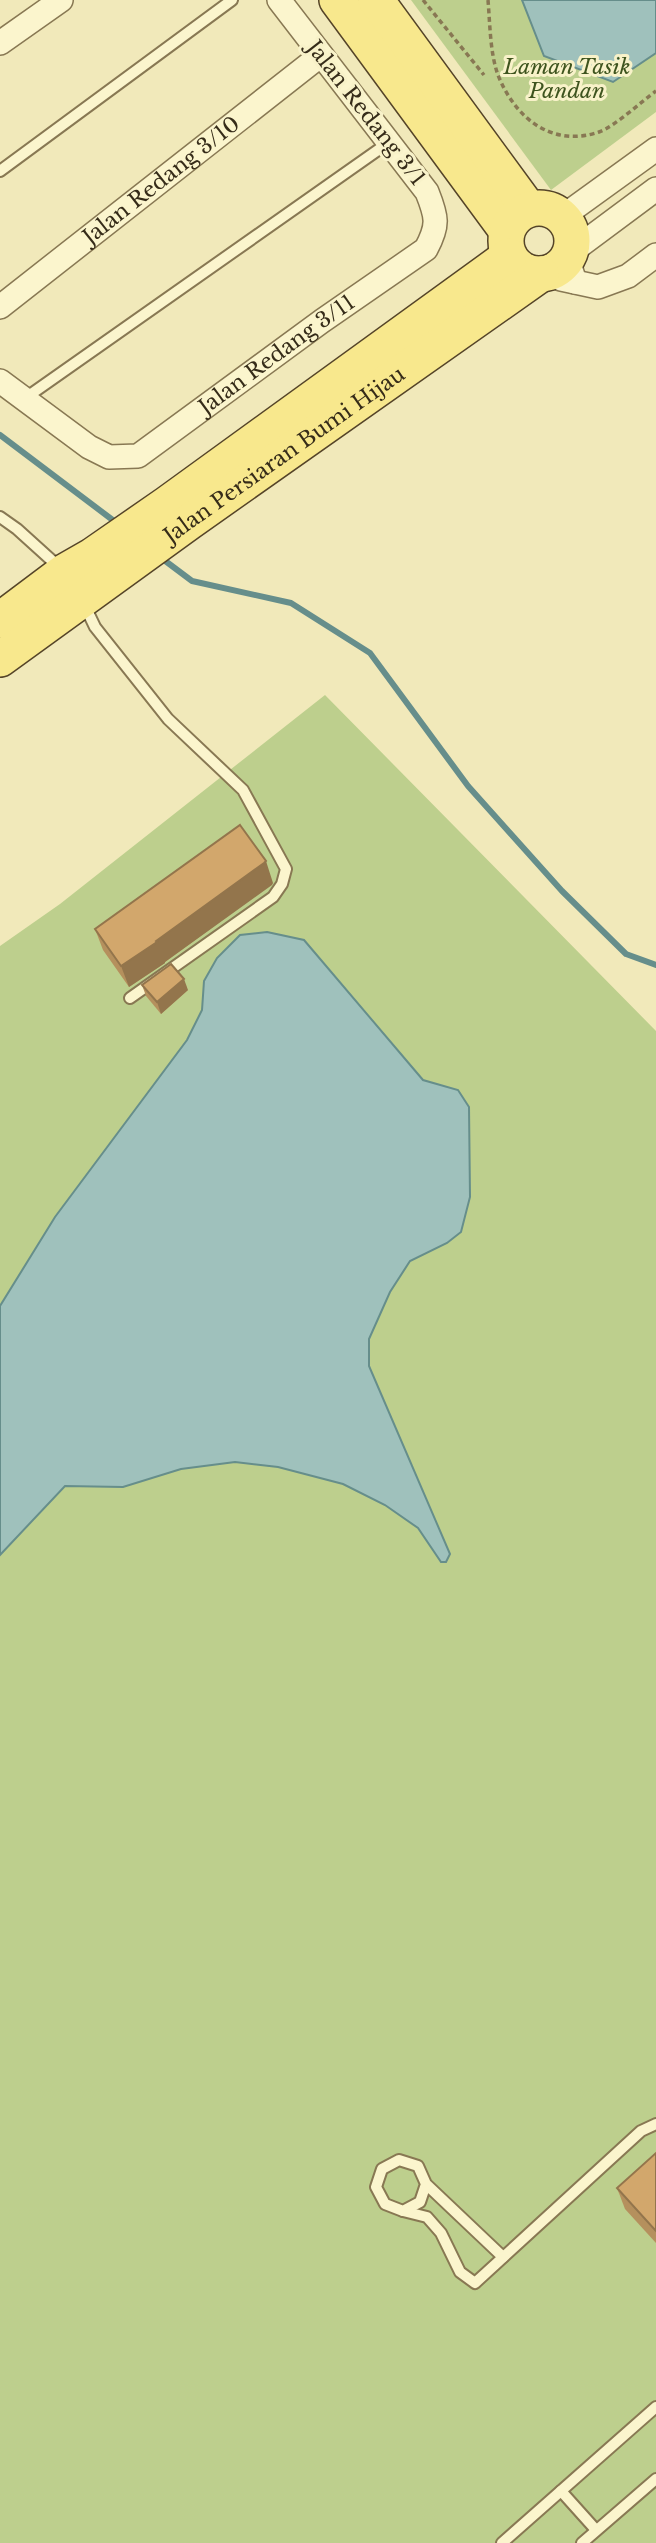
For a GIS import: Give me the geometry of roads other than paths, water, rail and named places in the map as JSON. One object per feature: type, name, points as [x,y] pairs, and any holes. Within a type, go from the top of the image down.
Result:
[{"type":"main road","points":[[337,0],[527,228]]},
{"type":"main road","points":[[376,0],[527,228],[517,267],[526,272],[563,266],[572,240],[570,228],[527,228]]},
{"type":"main road","name":"Jalan Persiaran Bumi Hijau","points":[[178,513],[527,228]]},
{"type":"main road","name":"Jalan Persiaran Bumi Hijau","points":[[0,620],[83,579],[178,513],[563,266]]},
{"type":"main road","name":"Jalan Persiaran Bumi Hijau","points":[[0,659],[83,579]]},
{"type":"street","points":[[0,43],[61,0]]},
{"type":"street","name":"Jalan Redang 3/1","points":[[279,0],[427,192],[436,213],[435,232]]},
{"type":"street","name":"Jalan Redang 3/10","points":[[0,307],[321,55]]},
{"type":"street","name":"Jalan Persiaran Bumi Hijau","points":[[527,228],[619,177],[656,149]]},
{"type":"street","points":[[619,177],[647,196],[563,266],[598,287],[628,276],[656,255]]},
{"type":"street","name":"Jalan Redang 3/11","points":[[24,400],[89,447],[109,457],[138,456],[322,321],[426,249],[435,232]]},
{"type":"street","points":[[0,380],[24,400]]},
{"type":"lane","points":[[0,171],[232,0]]},
{"type":"lane","points":[[24,400],[388,143]]},
{"type":"lane","points":[[0,517],[83,579],[95,627],[168,719],[243,790],[286,869],[282,884],[273,897],[130,998]]},
{"type":"lane","points":[[503,2257],[426,2184],[418,2166],[399,2160],[382,2169],[376,2187],[385,2204],[427,2217],[441,2233],[460,2272],[475,2283],[641,2131],[656,2124]]},
{"type":"lane","points":[[403,2211],[420,2202],[426,2184]]},
{"type":"lane","points":[[502,2543],[656,2407]]},
{"type":"lane","points":[[582,2543],[656,2479]]},
{"type":"lane","points":[[561,2491],[596,2530]]},
{"type":"water","points":[[522,0],[656,0],[656,53],[613,82],[544,56]]},
{"type":"water","points":[[267,932],[304,940],[423,1080],[458,1090],[469,1107],[470,1197],[461,1232],[447,1243],[410,1261],[390,1292],[369,1339],[369,1366],[450,1554],[446,1562],[441,1562],[418,1528],[385,1505],[343,1484],[278,1467],[235,1462],[181,1469],[123,1487],[65,1486],[0,1555],[0,1306],[55,1217],[187,1040],[202,1010],[204,981],[217,958],[240,935]]},
{"type":"waterway","points":[[0,435],[118,524]]},
{"type":"waterway","points":[[160,557],[192,581],[291,603],[370,653],[468,786],[562,891],[626,954],[656,965]]},
{"type":"park label","name":"Laman Tasik Pandan","points":[[567,79]]}]
